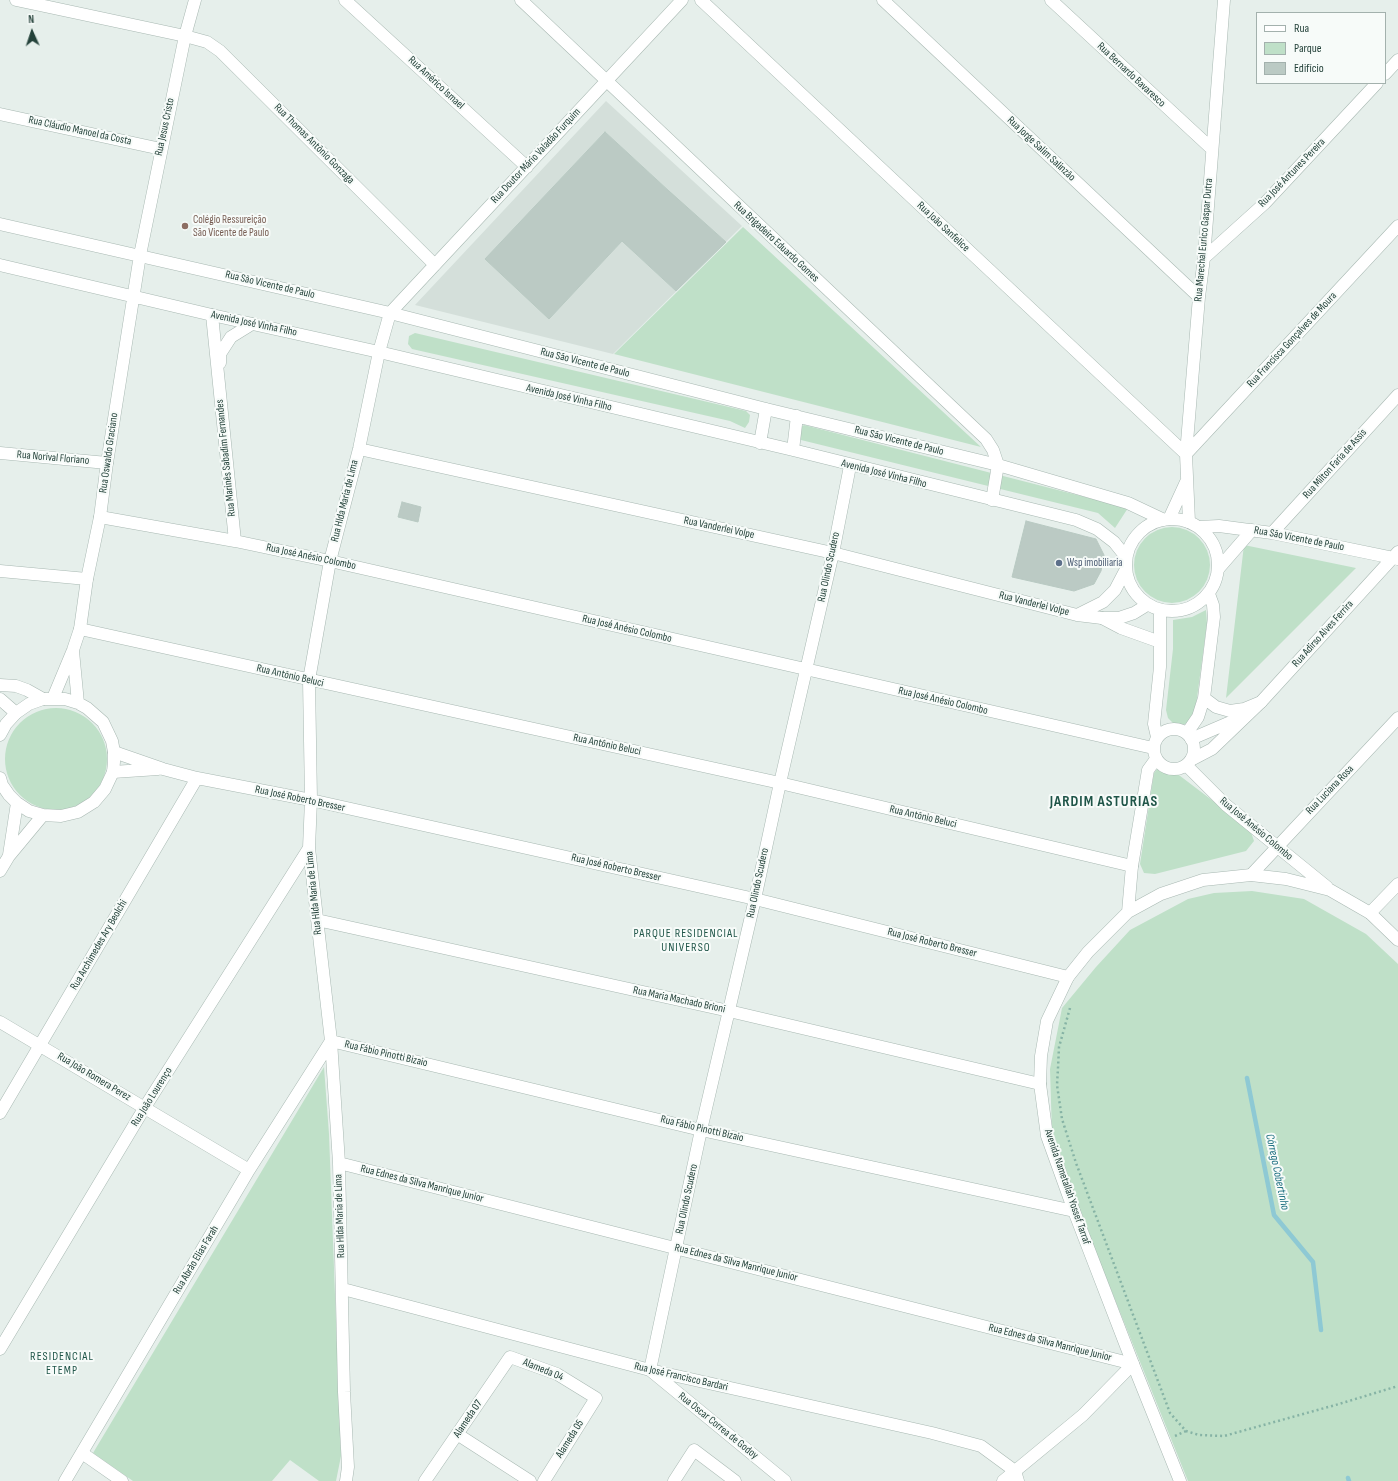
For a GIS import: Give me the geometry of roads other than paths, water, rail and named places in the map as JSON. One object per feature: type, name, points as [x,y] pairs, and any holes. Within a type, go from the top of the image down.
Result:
[{"type":"street","name":"Rua Thomas Antônio Gonzaga","points":[[16,0],[185,36],[206,42],[220,51],[435,265]]},
{"type":"street","name":"Rua Américo Ismael","points":[[345,0],[527,167]]},
{"type":"street","name":"Rua Brigadeiro Eduardo Gomes","points":[[521,0],[606,82],[986,439],[993,450],[998,464]]},
{"type":"street","name":"Rua Doutor Mário Valadão Furquim","points":[[390,313],[682,0]]},
{"type":"street","name":"Rua João Sanfelice","points":[[700,0],[1186,454]]},
{"type":"street","name":"Rua Jorge Salim Salinzão","points":[[883,0],[1199,297]]},
{"type":"street","name":"Rua Bernardo Bavaresco","points":[[1051,0],[1212,150]]},
{"type":"street","name":"Rua Marechal Eurico Gaspar Dutra","points":[[1194,524],[1186,481],[1186,454],[1199,297],[1204,258],[1224,0]]},
{"type":"street","name":"Rua Jesus Cristo","points":[[140,255],[185,36],[196,1]]},
{"type":"street","points":[[1386,73],[1398,60]]},
{"type":"street","name":"Rua José Antunes Pereira","points":[[1204,258],[1264,203],[1376,84]]},
{"type":"street","name":"Rua Cláudio Manoel da Costa","points":[[0,114],[161,149]]},
{"type":"street","name":"Rua São Vicente de Paulo","points":[[0,224],[390,313],[766,409],[998,464],[1128,503],[1167,519]]},
{"type":"street","name":"Rua Francisca Gonçalves de Moura","points":[[1186,454],[1398,226]]},
{"type":"street","name":"Rua Oswaldo Graciano","points":[[48,699],[73,650],[80,629],[87,579],[100,517],[107,463],[140,255]]},
{"type":"street","name":"Avenida José Vinha Filho","points":[[0,265],[212,315],[379,352],[793,450],[850,466],[1076,520],[1097,528],[1114,542],[1126,557]]},
{"type":"street","name":"Rua Hlda Maria de Lima","points":[[346,1481],[348,1466],[344,1392],[343,1289],[339,1163],[331,1041],[309,848],[311,800],[310,680],[330,561],[359,449],[379,352],[390,313]]},
{"type":"street","name":"Rua Marinês Sabadim Fernandes","points":[[212,315],[235,541]]},
{"type":"street","name":"Rua Marinês Sabadim Fernandes","points":[[218,376],[220,354],[231,336],[252,324]]},
{"type":"street","name":"Rua Milton Faria de Assis","points":[[1272,533],[1398,395]]},
{"type":"street","points":[[760,443],[766,409]]},
{"type":"street","points":[[793,450],[797,416]]},
{"type":"street","name":"Rua Vanderlei Volpe","points":[[359,449],[833,553],[1077,615],[1102,618],[1119,618],[1134,613],[1147,605]]},
{"type":"street","name":"Rua Norival Floriano","points":[[0,453],[107,463]]},
{"type":"street","points":[[992,500],[998,464]]},
{"type":"street","name":"Rua Olindo Scudero","points":[[650,1370],[701,1130],[833,553],[850,466]]},
{"type":"street","name":"Rua Marechal Eurico Gaspar Dutra","points":[[1167,519],[1186,481]]},
{"type":"street","name":"Rua José Anésio Colombo","points":[[100,517],[235,541],[330,561],[806,670],[1156,748]]},
{"type":"street","points":[[1167,519],[1194,524],[1208,535],[1214,545],[1218,556],[1219,568],[1216,582],[1209,594],[1199,604],[1187,610],[1173,612],[1160,610],[1147,605],[1137,596],[1129,584],[1125,571],[1126,557],[1133,540],[1146,526],[1167,519]]},
{"type":"street","name":"Rua São Vicente de Paulo","points":[[1194,524],[1272,533],[1396,556]]},
{"type":"street","points":[[1219,568],[1252,530]]},
{"type":"street","name":"Rua Adirso Alves Ferrira","points":[[1188,762],[1212,749],[1261,702],[1396,556]]},
{"type":"street","points":[[0,571],[87,579]]},
{"type":"street","name":"Rua Vanderlei Volpe","points":[[1077,615],[1103,602],[1115,590],[1125,571]]},
{"type":"street","points":[[1189,736],[1198,717],[1204,698],[1214,617],[1213,605],[1209,594]]},
{"type":"street","points":[[1128,912],[1132,866],[1148,770],[1156,748],[1162,732],[1175,729],[1189,736],[1194,746],[1194,753],[1188,762],[1178,769],[1170,769],[1162,766],[1156,748],[1154,724],[1160,667],[1160,610]]},
{"type":"street","points":[[1102,618],[1121,628],[1160,642]]},
{"type":"street","name":"Rua Antônio Beluci","points":[[80,629],[780,783],[1132,866]]},
{"type":"street","name":"Rua Oswaldo Graciano","points":[[73,650],[78,703]]},
{"type":"street","points":[[0,686],[16,686],[48,699]]},
{"type":"street","points":[[0,698],[16,712]]},
{"type":"street","points":[[1204,698],[1216,707],[1230,711],[1244,709],[1261,702]]},
{"type":"street","points":[[0,735],[6,724],[16,712],[29,704],[48,699],[65,699],[78,703],[91,711],[103,722],[108,731],[114,752],[112,772],[105,789],[94,802],[78,812],[61,816],[43,815],[29,811],[17,803],[9,795],[1,783]]},
{"type":"street","name":"Rua Adirso Alves Ferrira","points":[[1189,736],[1247,715]]},
{"type":"street","name":"Rua Luciana Rosa","points":[[1251,875],[1276,846],[1398,718]]},
{"type":"street","name":"Rua José Roberto Bresser","points":[[114,752],[163,769],[197,778],[311,800],[755,899],[1068,976]]},
{"type":"street","name":"Rua José Anésio Colombo","points":[[1188,762],[1226,805],[1330,890]]},
{"type":"street","name":"Rua José Roberto Bresser","points":[[112,772],[163,769]]},
{"type":"street","name":"Rua Archimedes Ary Beolchi","points":[[0,1113],[197,778]]},
{"type":"street","points":[[9,856],[17,803]]},
{"type":"street","points":[[0,871],[9,856],[43,815]]},
{"type":"street","points":[[1262,862],[1266,845],[1263,836]]},
{"type":"street","name":"Rua João Lourenço","points":[[0,1349],[145,1107],[309,848]]},
{"type":"street","name":"Avenida Nametallah Yossef Tarraf","points":[[1180,1481],[1132,1364],[1047,1136],[1040,1084],[1041,1056],[1047,1020],[1068,976],[1088,952],[1128,912],[1161,894],[1203,880],[1251,875],[1286,879],[1330,890],[1370,913],[1398,940]]},
{"type":"street","points":[[1370,913],[1398,884]]},
{"type":"street","name":"Rua Maria Machado Brioni","points":[[317,920],[729,1011],[1040,1084]]},
{"type":"street","name":"Rua João Romera Perez","points":[[0,1022],[249,1170]]},
{"type":"street","name":"Rua Fábio Pinotti Bizaio","points":[[331,1041],[701,1130],[1074,1211]]},
{"type":"street","name":"Rua Abrão Elias Farah","points":[[65,1481],[249,1170],[331,1041]]},
{"type":"street","name":"Rua Ednes da Silva Manrique Junior","points":[[339,1163],[1132,1364]]},
{"type":"street","name":"Rua José Francisco Bardari","points":[[343,1289],[650,1370],[932,1433],[981,1446],[1017,1476]]},
{"type":"street","name":"Alameda 04","points":[[510,1357],[557,1374],[596,1398]]},
{"type":"street","name":"Alameda 07","points":[[425,1481],[510,1357]]},
{"type":"street","points":[[1003,1481],[1017,1476],[1083,1415],[1132,1364]]},
{"type":"street","name":"Rua Oscar Correa de Godoy","points":[[650,1370],[785,1481]]},
{"type":"street","name":"Alameda 05","points":[[544,1481],[596,1398]]},
{"type":"street","points":[[457,1434],[530,1481]]},
{"type":"street","points":[[674,1481],[694,1450],[735,1481]]},
{"type":"street","points":[[82,1453],[122,1481]]},
{"type":"waterway","name":"Córrego Cobertinho","points":[[1247,1078],[1274,1215],[1313,1262],[1321,1330]]},
{"type":"place","name":"Colégio Ressureição São Vicente de Paulo","points":[[185,226]]},
{"type":"place","name":"Wsp imobiliaria","points":[[1059,563]]},
{"type":"district","name":"JARDIM ASTURIAS","points":[[1104,802]]},
{"type":"district","name":"PARQUE RESIDENCIAL UNIVERSO","points":[[686,941]]},
{"type":"district","name":"RESIDENCIAL ETEMP","points":[[62,1364]]}]
